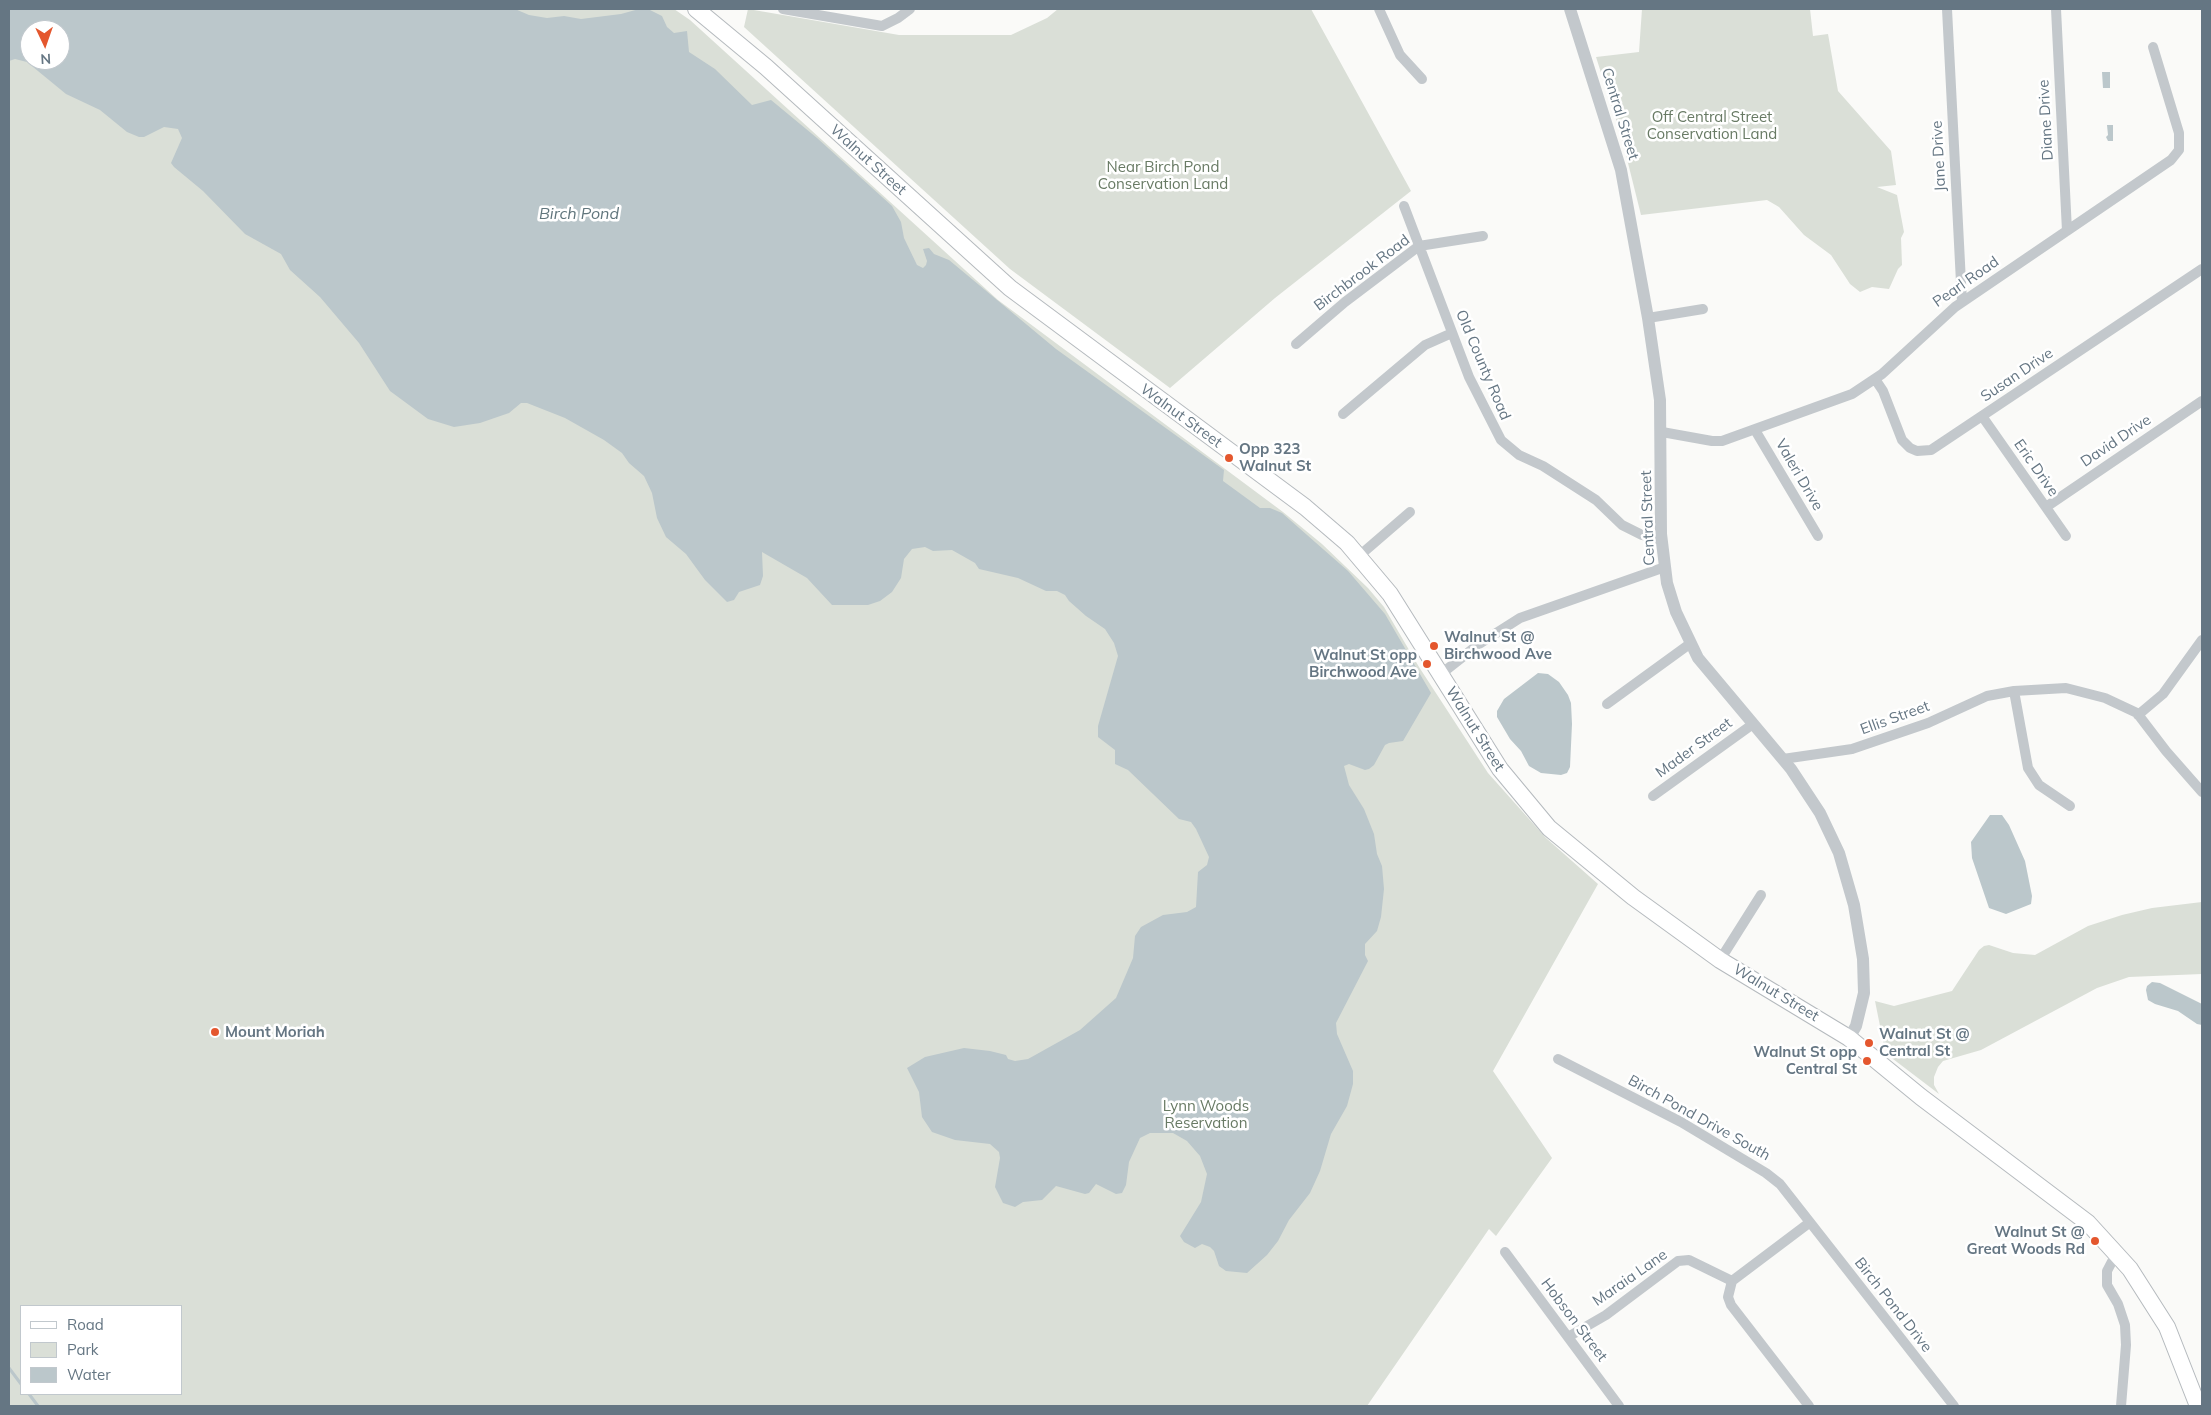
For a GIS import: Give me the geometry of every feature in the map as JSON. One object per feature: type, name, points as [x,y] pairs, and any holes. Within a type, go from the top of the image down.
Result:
[{"type":"main road","name":"Walnut Street","points":[[696,9],[760,61],[1010,288],[1305,507],[1359,556],[1390,594],[1500,769],[1549,828],[1633,896],[1720,960],[1849,1038],[1929,1103],[2088,1223],[2130,1269],[2167,1328],[2198,1406]]},
{"type":"street","points":[[783,9],[882,26],[910,9]]},
{"type":"street","points":[[1379,9],[1400,55],[1422,79]]},
{"type":"street","name":"Central Street","points":[[1570,9],[1621,170],[1659,383],[1662,432],[1662,540],[1667,583],[1676,612],[1698,658],[1783,759],[1820,813],[1839,853],[1854,905],[1862,959],[1864,993],[1856,1026],[1849,1038]]},
{"type":"street","name":"Jane Drive","points":[[1947,9],[1962,302]]},
{"type":"street","name":"Diane Drive","points":[[2056,9],[2067,231]]},
{"type":"street","name":"Pearl Road","points":[[1662,432],[1716,442],[1844,399],[1875,380],[1935,323],[1962,302],[2164,166],[2176,155],[2180,144],[2179,133],[2153,47]]},
{"type":"street","name":"Old County Road","points":[[1404,206],[1469,377],[1494,430],[1501,440],[1519,454],[1543,466],[1596,500],[1622,525],[1642,535],[1662,540]]},
{"type":"street","name":"Birchbrook Road","points":[[1296,344],[1345,302],[1419,246],[1483,236]]},
{"type":"street","name":"Susan Drive","points":[[1875,380],[1883,391],[1902,440],[1910,448],[1917,451],[1931,450],[2202,269]]},
{"type":"street","points":[[1648,318],[1703,309]]},
{"type":"street","points":[[1343,414],[1425,345],[1452,333]]},
{"type":"street","name":"David Drive","points":[[2046,507],[2202,401]]},
{"type":"street","name":"Eric Drive","points":[[1982,416],[2066,536]]},
{"type":"street","name":"Valeri Drive","points":[[1755,430],[1818,536]]},
{"type":"street","points":[[1359,556],[1410,512]]},
{"type":"street","points":[[1441,674],[1487,638],[1520,618],[1665,567]]},
{"type":"street","points":[[2202,640],[2163,694],[2138,714],[2166,751],[2202,792]]},
{"type":"street","points":[[1607,704],[1691,643]]},
{"type":"street","name":"Ellis Street","points":[[1783,759],[1852,749],[1928,723],[1987,696],[2014,691],[2066,688],[2105,698],[2138,714]]},
{"type":"street","points":[[2014,691],[2028,768],[2039,785],[2070,806]]},
{"type":"street","name":"Mader Street","points":[[1653,796],[1753,724]]},
{"type":"street","points":[[1720,960],[1761,895]]},
{"type":"street","name":"Birch Pond Drive South","points":[[1558,1059],[1681,1122],[1766,1173],[1780,1184],[1809,1222]]},
{"type":"street","points":[[1809,1222],[1732,1281],[1728,1297],[1731,1305],[1809,1406]]},
{"type":"street","name":"Birch Pond Drive","points":[[1809,1222],[1954,1406]]},
{"type":"street","name":"Hobson Street","points":[[1505,1252],[1619,1406]]},
{"type":"street","points":[[2116,1254],[2107,1271],[2107,1285],[2118,1304],[2125,1324],[2126,1345],[2121,1406]]},
{"type":"street","name":"Maraia Lane","points":[[1568,1337],[1606,1315],[1678,1261],[1689,1260],[1732,1281]]},
{"type":"green space","name":"Lynn Woods Reservation","points":[[9,9],[674,9],[690,20],[998,300],[1283,512],[1322,544],[1368,588],[1384,607],[1419,667],[1488,773],[1546,838],[1598,884],[1493,1071],[1552,1158],[1496,1236],[1489,1229],[1367,1406],[9,1406]]},
{"type":"green space","name":"Near Birch Pond Conservation Land","points":[[748,9],[899,35],[1011,35],[1047,18],[1058,9],[1311,9],[1411,191],[1275,298],[1170,388],[1010,269],[744,27]]},
{"type":"green space","name":"Off Central Street Conservation Land","points":[[1642,9],[1810,9],[1813,36],[1828,34],[1838,91],[1891,151],[1896,185],[1877,187],[1897,195],[1904,232],[1901,238],[1902,265],[1898,269],[1889,289],[1872,287],[1860,292],[1850,284],[1831,255],[1804,235],[1779,207],[1767,200],[1641,215],[1621,135],[1596,57],[1639,52]]},
{"type":"green space","points":[[2202,902],[2202,974],[2129,977],[2097,988],[1981,1050],[1943,1061],[1934,1077],[1934,1085],[1939,1094],[1893,1059],[1884,1046],[1875,1001],[1894,1006],[1952,991],[1979,950],[1984,946],[1989,945],[2013,953],[2035,955],[2088,926],[2122,915],[2152,908]]},
{"type":"water","name":"Birch Pond","points":[[9,9],[515,9],[529,15],[547,18],[564,16],[581,19],[648,9],[662,16],[667,27],[674,33],[687,31],[689,52],[715,69],[752,105],[771,100],[817,138],[892,206],[901,222],[904,238],[917,265],[923,268],[926,265],[927,261],[923,249],[929,248],[934,254],[949,260],[1056,349],[1224,470],[1223,481],[1260,508],[1270,508],[1282,513],[1348,571],[1385,614],[1431,693],[1403,741],[1385,745],[1374,765],[1369,769],[1365,770],[1349,764],[1344,766],[1349,785],[1364,809],[1374,834],[1377,854],[1382,866],[1384,889],[1381,917],[1377,931],[1365,944],[1365,955],[1368,961],[1336,1023],[1337,1034],[1353,1071],[1353,1084],[1347,1106],[1331,1134],[1320,1171],[1310,1193],[1289,1220],[1278,1241],[1267,1255],[1247,1273],[1226,1271],[1219,1266],[1214,1251],[1210,1247],[1202,1244],[1195,1248],[1184,1242],[1180,1236],[1201,1202],[1207,1174],[1200,1156],[1187,1141],[1173,1133],[1150,1133],[1140,1138],[1129,1162],[1126,1185],[1122,1193],[1116,1194],[1096,1184],[1089,1193],[1085,1194],[1056,1186],[1042,1200],[1023,1202],[1015,1207],[1003,1203],[995,1187],[1000,1158],[999,1152],[990,1144],[955,1140],[932,1132],[922,1117],[919,1092],[907,1068],[925,1057],[964,1048],[1006,1055],[1008,1059],[1015,1061],[1028,1059],[1037,1054],[1080,1030],[1116,998],[1133,958],[1135,936],[1141,927],[1163,915],[1187,912],[1196,907],[1198,872],[1207,865],[1209,857],[1196,829],[1191,822],[1179,819],[1128,770],[1115,764],[1115,750],[1098,737],[1098,726],[1118,656],[1114,643],[1105,629],[1086,616],[1065,595],[1057,591],[1046,591],[1018,578],[979,569],[975,563],[952,550],[933,551],[925,547],[912,549],[904,559],[901,578],[892,592],[880,601],[868,605],[832,605],[807,578],[762,552],[763,576],[760,585],[739,592],[734,600],[727,602],[705,580],[686,554],[666,537],[657,518],[652,493],[644,476],[629,463],[622,453],[604,440],[565,418],[527,403],[521,403],[509,413],[480,423],[454,427],[428,419],[390,391],[359,343],[320,297],[290,270],[281,254],[245,234],[203,191],[174,167],[171,163],[182,138],[178,129],[164,127],[144,137],[127,132],[100,110],[66,94],[37,70],[70,70],[70,20],[20,20],[20,60],[15,59],[9,61]]},
{"type":"water","points":[[2102,72],[2110,72],[2110,88],[2103,88]]},
{"type":"water","points":[[2107,125],[2113,125],[2113,141],[2108,141],[2106,137],[2108,135]]},
{"type":"water","points":[[1538,673],[1548,674],[1559,682],[1571,703],[1570,767],[1567,773],[1561,775],[1541,773],[1529,766],[1521,751],[1510,739],[1497,717],[1497,711],[1504,699]]},
{"type":"water","points":[[1990,815],[2002,815],[2009,825],[2025,861],[2032,896],[2031,904],[2006,914],[1989,908],[1972,858],[1971,842]]},
{"type":"water","points":[[2152,982],[2160,983],[2202,1004],[2202,1025],[2197,1024],[2178,1011],[2148,1000],[2146,990],[2147,986]]},
{"type":"waterway","points":[[9,1368],[20,1383]]},
{"type":"waterway","points":[[30,1395],[38,1406]]},
{"type":"place","name":"Opp 323 Walnut St","points":[[1229,458]]},
{"type":"place","name":"Walnut St @ Birchwood Ave","points":[[1434,646]]},
{"type":"place","name":"Walnut St opp Birchwood Ave","points":[[1427,664]]},
{"type":"place","name":"Mount Moriah","points":[[215,1032]]},
{"type":"place","name":"Walnut St @ Central St","points":[[1869,1043]]},
{"type":"place","name":"Walnut St opp Central St","points":[[1867,1061]]},
{"type":"place","name":"Walnut St @ Great Woods Rd","points":[[2095,1241]]}]
